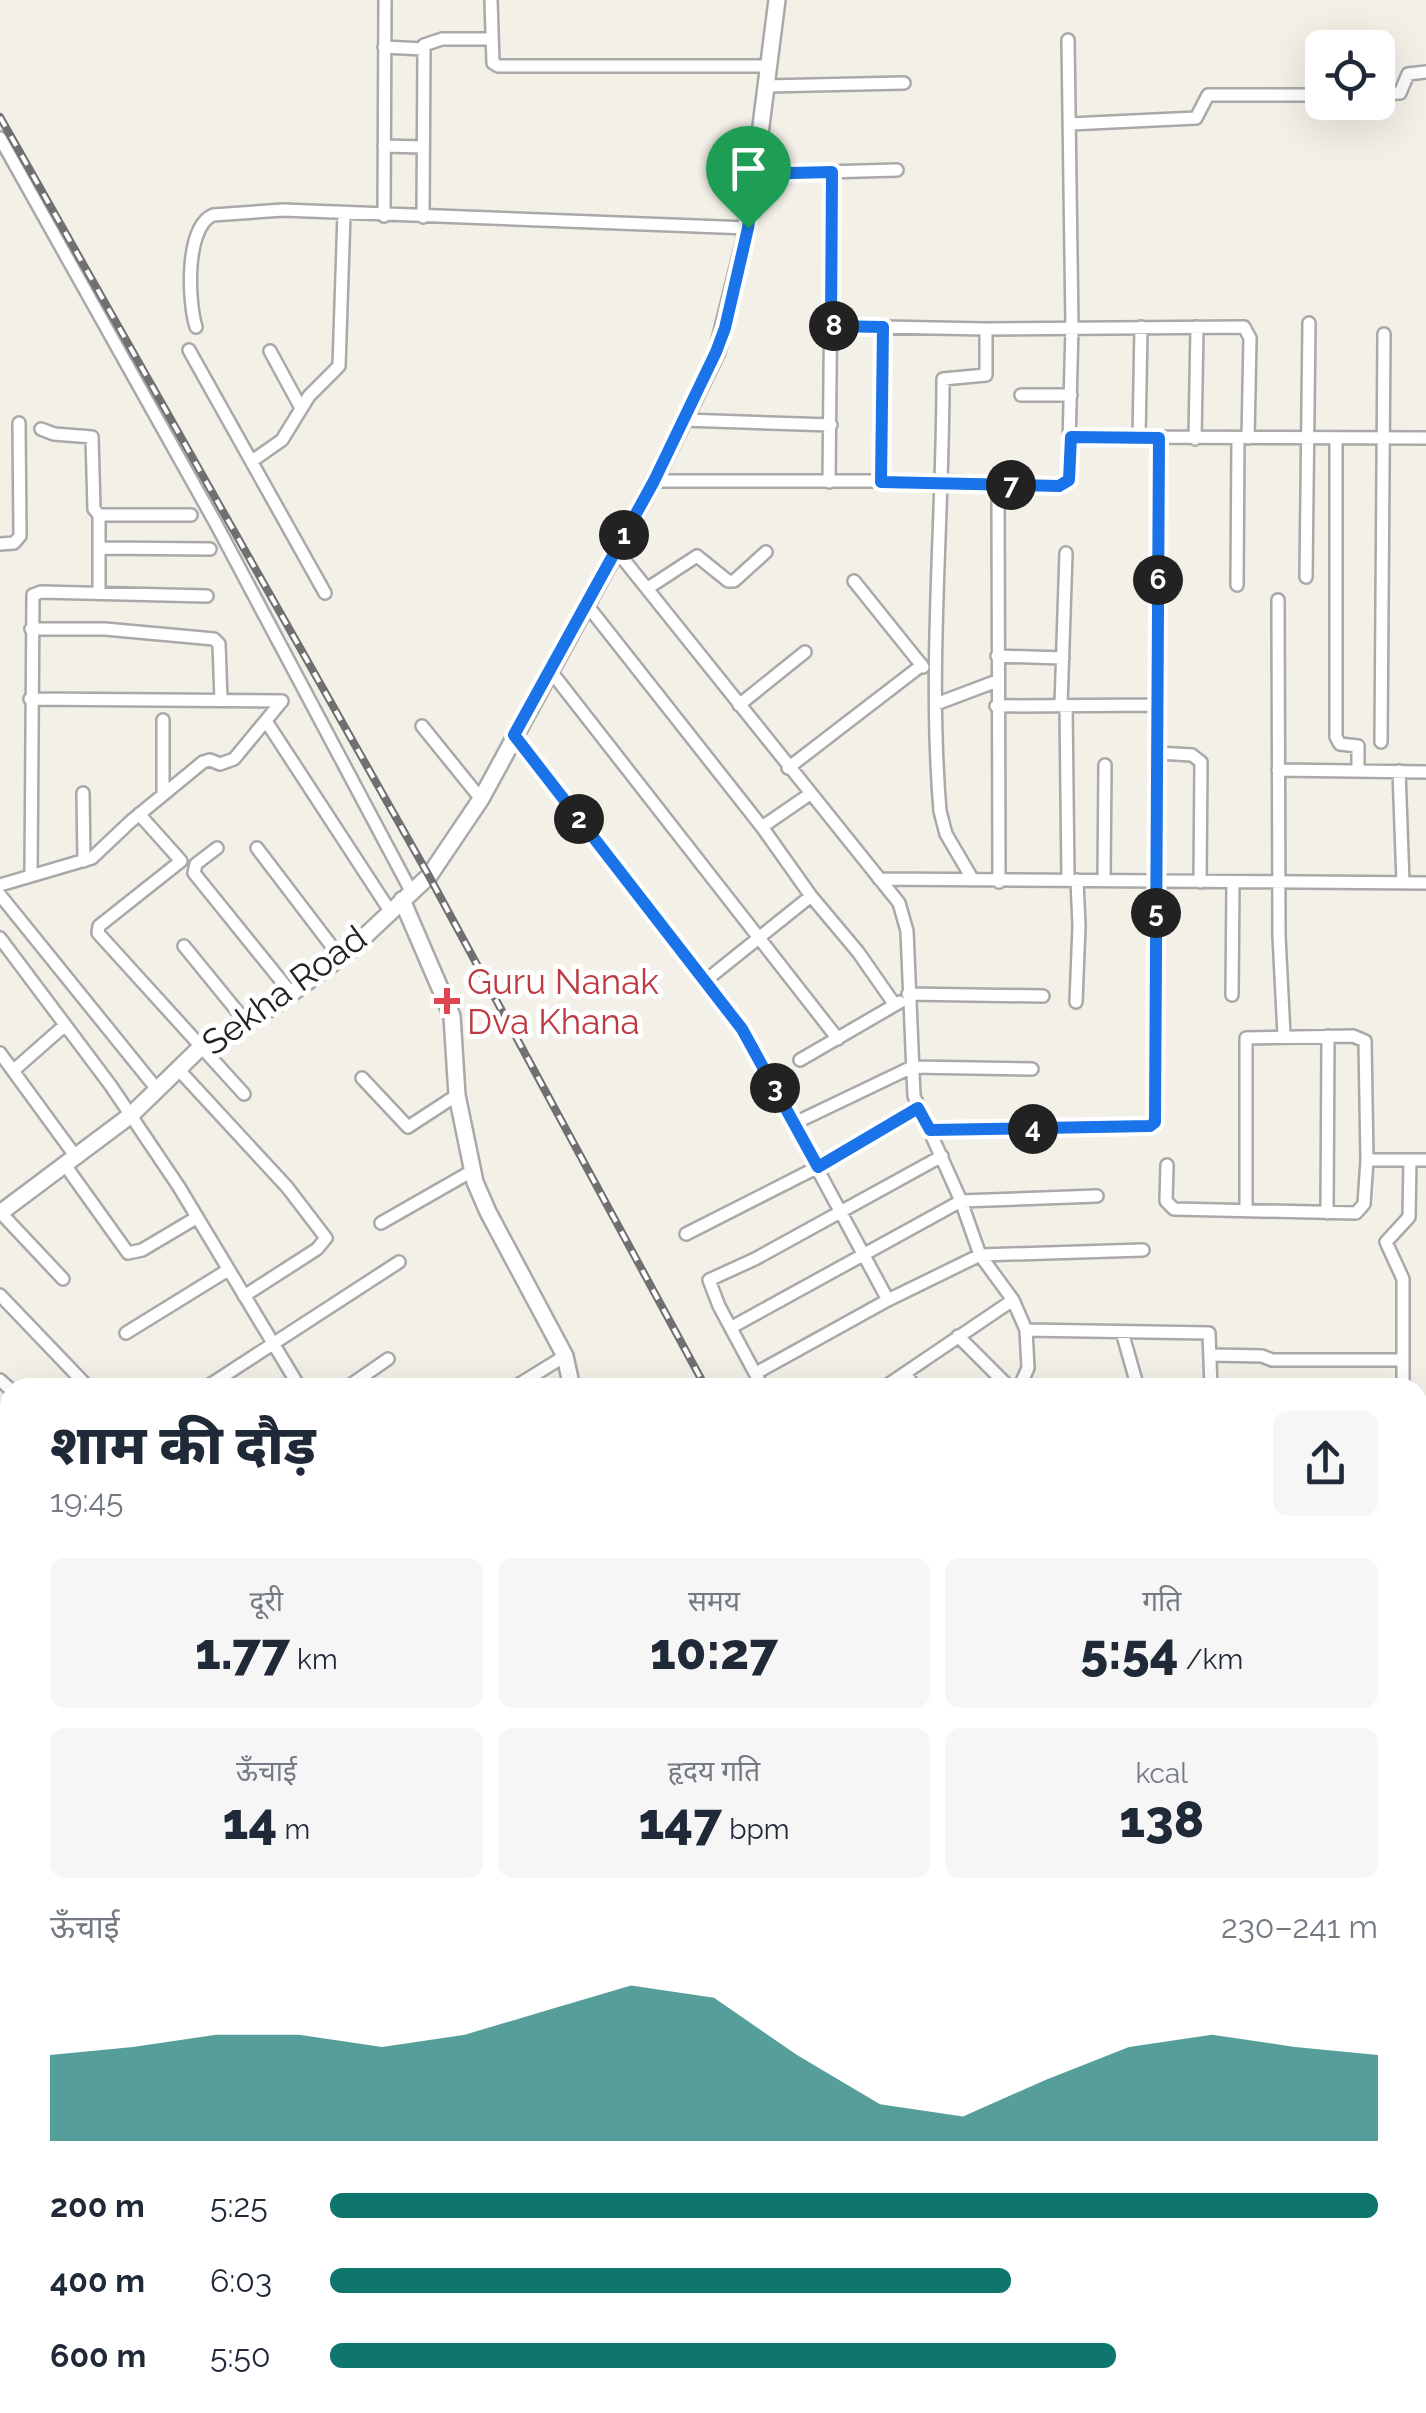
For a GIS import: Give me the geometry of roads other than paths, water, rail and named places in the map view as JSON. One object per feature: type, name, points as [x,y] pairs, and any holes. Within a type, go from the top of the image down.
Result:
[{"type":"street","points":[[384,216],[385,0]]},
{"type":"street","points":[[491,0],[492,60],[498,66],[768,66]]},
{"type":"street","name":"Sekha Road","points":[[0,1212],[131,1115],[200,1048],[292,994],[340,956],[429,876],[481,798],[654,481],[725,328],[748,228],[777,0]]},
{"type":"street","points":[[424,216],[423,49],[429,40],[491,39]]},
{"type":"street","points":[[654,481],[1065,484],[1069,480],[1072,326],[1068,40]]},
{"type":"street","points":[[384,47],[423,49]]},
{"type":"street","points":[[1395,92],[1400,92],[1406,75],[1426,72]]},
{"type":"street","points":[[766,86],[904,83]]},
{"type":"street","points":[[1070,124],[1196,118],[1208,95],[1305,94]]},
{"type":"street","points":[[0,138],[206,506],[300,684],[401,900],[452,1016],[456,1094],[472,1171],[488,1212],[565,1356],[570,1378]]},
{"type":"street","points":[[384,146],[423,147]]},
{"type":"street","points":[[755,174],[897,170]]},
{"type":"street","points":[[829,482],[832,172]]},
{"type":"street","points":[[196,327],[191,292],[194,246],[197,227],[206,217],[283,210],[748,228]]},
{"type":"street","points":[[252,461],[282,440],[301,408],[340,362],[344,214]]},
{"type":"street","points":[[1306,578],[1309,323]]},
{"type":"street","points":[[831,326],[1248,329],[1237,585]]},
{"type":"street","points":[[1139,438],[1140,326]]},
{"type":"street","points":[[1195,439],[1197,326]]},
{"type":"street","points":[[881,482],[883,327]]},
{"type":"street","points":[[973,880],[946,834],[940,811],[936,682],[944,378],[986,375],[986,330]]},
{"type":"street","points":[[1381,742],[1384,334]]},
{"type":"street","points":[[189,350],[325,594]]},
{"type":"street","points":[[270,351],[301,408]]},
{"type":"street","points":[[1020,395],[1071,395]]},
{"type":"street","points":[[684,420],[831,426]]},
{"type":"street","points":[[0,544],[14,543],[20,536],[20,423]]},
{"type":"street","points":[[41,428],[54,434],[92,437],[99,592]]},
{"type":"street","points":[[1071,437],[1426,438]]},
{"type":"street","points":[[930,1130],[1154,1124],[1159,438]]},
{"type":"street","points":[[1336,439],[1336,737],[1340,744],[1358,746],[1358,771]]},
{"type":"street","points":[[998,484],[999,882]]},
{"type":"street","points":[[98,516],[191,515]]},
{"type":"street","points":[[98,548],[210,550]]},
{"type":"street","points":[[616,550],[899,903],[906,921],[912,1067],[918,1108],[961,1201],[980,1255],[1013,1300],[1026,1330],[1028,1368],[1024,1378]]},
{"type":"street","points":[[648,588],[697,556],[728,581],[734,581],[766,552]]},
{"type":"street","points":[[1066,553],[1064,705],[1079,926],[1076,1002]]},
{"type":"street","points":[[854,581],[936,682]]},
{"type":"street","points":[[31,874],[34,593],[207,596]]},
{"type":"street","points":[[1278,600],[1284,1035]]},
{"type":"street","points":[[587,605],[858,952],[895,1005]]},
{"type":"street","points":[[31,629],[105,629],[214,639],[220,644],[222,700]]},
{"type":"street","points":[[738,705],[805,652]]},
{"type":"street","points":[[997,656],[1063,658]]},
{"type":"street","points":[[788,768],[922,665]]},
{"type":"street","points":[[549,669],[838,1039]]},
{"type":"street","points":[[936,704],[996,681]]},
{"type":"street","points":[[0,885],[84,861],[101,852],[139,814],[206,760],[220,764],[234,759],[300,684]]},
{"type":"street","points":[[30,699],[282,701]]},
{"type":"street","points":[[996,706],[1158,704]]},
{"type":"street","points":[[163,720],[163,794]]},
{"type":"street","points":[[266,721],[401,900]]},
{"type":"street","points":[[422,726],[481,798]]},
{"type":"street","points":[[514,735],[742,1029],[888,1300]]},
{"type":"street","points":[[1158,753],[1200,759],[1200,882]]},
{"type":"street","points":[[1104,879],[1105,766]]},
{"type":"street","points":[[1278,770],[1426,772]]},
{"type":"street","points":[[1400,771],[1403,883]]},
{"type":"street","points":[[83,793],[84,861]]},
{"type":"street","points":[[762,828],[810,794]]},
{"type":"street","points":[[139,814],[181,861],[99,926],[98,933],[244,1094]]},
{"type":"street","points":[[217,848],[196,864],[194,873],[292,994]]},
{"type":"street","points":[[257,848],[340,956]]},
{"type":"street","points":[[880,879],[1426,883]]},
{"type":"street","points":[[1232,882],[1232,995]]},
{"type":"street","points":[[0,895],[156,1088]]},
{"type":"street","points":[[704,981],[811,896]]},
{"type":"street","points":[[0,938],[180,1187],[294,1378]]},
{"type":"street","points":[[184,946],[246,1022]]},
{"type":"street","points":[[800,1060],[908,996],[1044,996]]},
{"type":"street","points":[[14,1070],[64,1026]]},
{"type":"street","points":[[1326,1213],[1328,1036]]},
{"type":"street","points":[[1167,1165],[1166,1202],[1170,1208],[1356,1213],[1362,1207],[1367,1160],[1366,1043],[1355,1036],[1246,1039],[1246,1210]]},
{"type":"street","points":[[0,1053],[128,1253],[142,1250],[196,1218]]},
{"type":"street","points":[[795,1122],[912,1067],[1032,1069]]},
{"type":"street","points":[[178,1069],[287,1187],[326,1238],[244,1296]]},
{"type":"street","points":[[362,1078],[408,1127],[456,1094]]},
{"type":"street","points":[[686,1234],[818,1167],[918,1108]]},
{"type":"street","points":[[758,1378],[708,1280],[755,1259],[942,1156]]},
{"type":"street","points":[[1367,1160],[1426,1160]]},
{"type":"street","points":[[1403,1378],[1403,1279],[1386,1240],[1409,1217],[1410,1160]]},
{"type":"street","points":[[382,1223],[472,1171]]},
{"type":"street","points":[[732,1327],[961,1201],[1097,1196]]},
{"type":"street","points":[[0,1212],[63,1279]]},
{"type":"street","points":[[756,1374],[888,1300],[980,1255],[1143,1250]]},
{"type":"street","points":[[220,1378],[399,1262]]},
{"type":"street","points":[[126,1333],[228,1270]]},
{"type":"street","points":[[0,1295],[79,1378]]},
{"type":"street","points":[[899,1378],[1013,1300]]},
{"type":"street","points":[[1026,1330],[1210,1333],[1211,1378]]},
{"type":"street","points":[[1122,1332],[1135,1378]]},
{"type":"street","points":[[958,1336],[1000,1378]]},
{"type":"street","points":[[1211,1355],[1262,1356],[1269,1360],[1403,1360]]},
{"type":"street","points":[[529,1378],[565,1356]]},
{"type":"street","points":[[360,1378],[388,1359]]},
{"type":"street","points":[[906,1374],[909,1378]]},
{"type":"railway","points":[[0,117],[429,876],[701,1378]]},
{"type":"place","name":"Guru Nanak Dva Khana","points":[[447,1001]]}]
